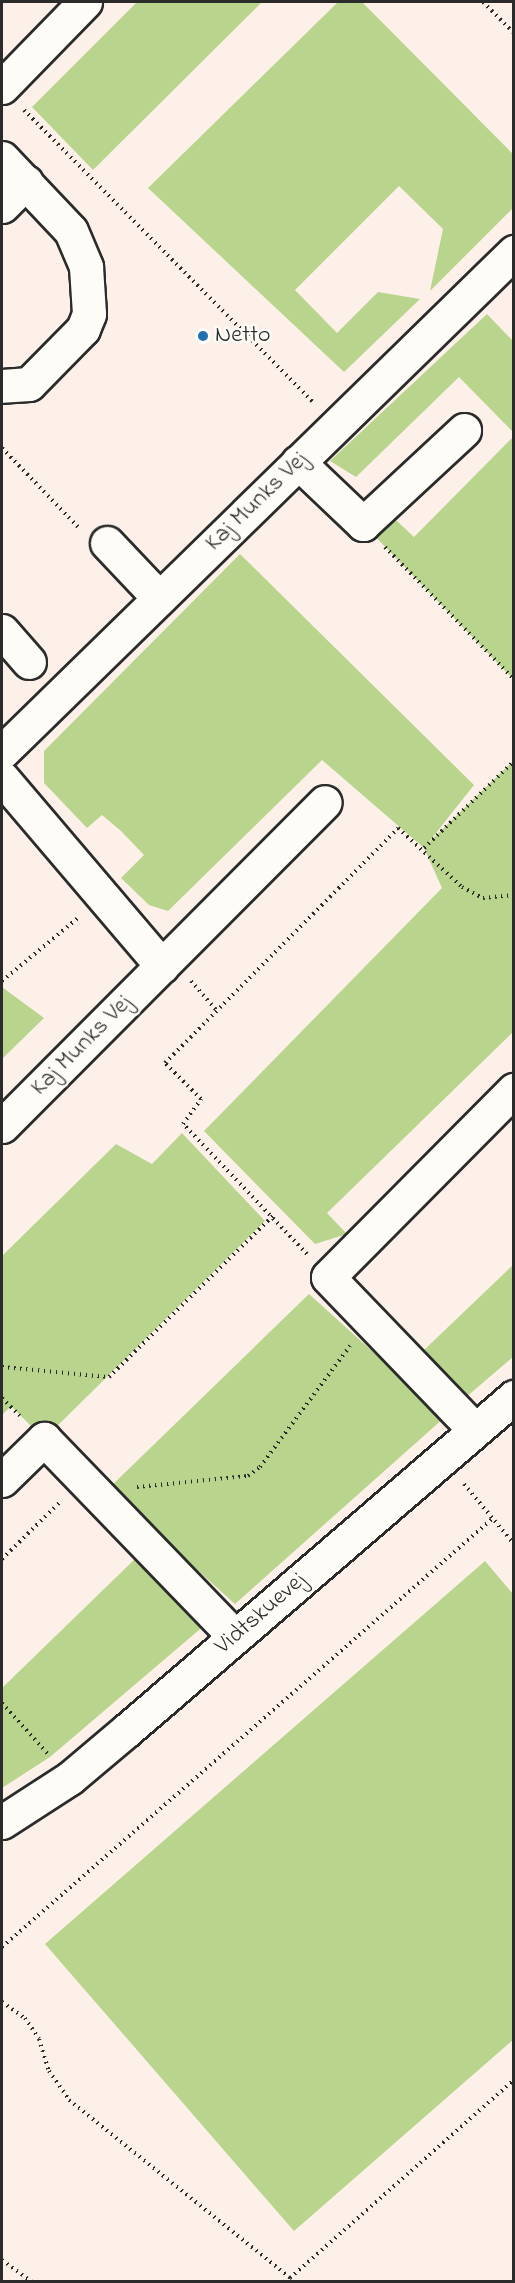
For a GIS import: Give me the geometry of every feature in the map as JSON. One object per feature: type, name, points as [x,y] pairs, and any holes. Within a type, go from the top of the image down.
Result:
[{"type":"street","points":[[10,95],[86,2]]},
{"type":"street","points":[[2,158],[26,182],[81,249],[89,314],[83,329],[29,384],[2,386]]},
{"type":"street","points":[[2,206],[26,182]]},
{"type":"street","name":"Kaj Munks Vej","points":[[2,752],[513,252]]},
{"type":"street","points":[[298,462],[363,525],[464,430]]},
{"type":"street","points":[[107,543],[159,598]]},
{"type":"street","points":[[2,631],[29,662]]},
{"type":"street","points":[[2,778],[162,966]]},
{"type":"street","name":"Kaj Munks Vej","points":[[2,1126],[325,802]]},
{"type":"street","points":[[475,1430],[328,1277],[513,1090]]},
{"type":"street","name":"Vidtskuevej","points":[[2,1822],[70,1778],[513,1397]]},
{"type":"street","points":[[2,1480],[44,1439],[235,1637]]},
{"type":"path","points":[[483,2],[513,33]]},
{"type":"path","points":[[10,95],[336,425]]},
{"type":"path","points":[[2,448],[94,543],[107,543]]},
{"type":"path","points":[[363,525],[513,679]]},
{"type":"path","points":[[424,848],[513,761]]},
{"type":"path","points":[[328,1277],[273,1215],[183,1124],[201,1099],[165,1063],[398,828],[424,848],[462,887],[483,898],[513,895]]},
{"type":"path","points":[[2,981],[14,976],[102,897]]},
{"type":"path","points":[[2,1367],[109,1377],[273,1215]]},
{"type":"path","points":[[2,1559],[89,1485],[248,1476],[260,1467],[369,1320]]},
{"type":"path","points":[[443,1457],[513,1544]]},
{"type":"path","points":[[2,1947],[492,1519]]},
{"type":"path","points":[[2,1704],[70,1778]]},
{"type":"path","points":[[2,2002],[25,2018],[39,2039],[49,2071],[69,2100],[290,2278]]},
{"type":"path","points":[[285,2282],[513,2080]]},
{"type":"path","points":[[2,2260],[32,2282]]},
{"type":"green space","points":[[137,2],[262,2],[93,170],[32,107]]},
{"type":"green space","points":[[338,2],[362,2],[514,155],[513,208],[430,291],[443,229],[399,186],[295,290],[337,333],[378,292],[420,299],[344,372],[148,188]]},
{"type":"green space","points":[[487,314],[513,341],[513,432],[459,377],[356,477],[330,461]]},
{"type":"green space","points":[[513,437],[513,679],[363,524],[382,507],[414,537]]},
{"type":"green space","points":[[240,554],[474,785],[428,843],[513,761],[513,1032],[327,1213],[347,1234],[315,1244],[204,1131],[442,888],[424,848],[322,760],[168,911],[149,905],[121,878],[144,855],[121,831],[102,815],[87,828],[44,783],[44,751]]},
{"type":"green space","points":[[2,987],[44,1018],[2,1059]]},
{"type":"green space","points":[[182,1133],[265,1221],[44,1439],[11,1406],[2,1415],[2,1256],[116,1144],[152,1164]]},
{"type":"green space","points":[[513,1265],[513,1357],[465,1398],[423,1351]]},
{"type":"green space","points":[[309,1294],[445,1417],[235,1604],[108,1489]]},
{"type":"green space","points":[[136,1558],[206,1624],[50,1757],[2,1788],[2,1688]]},
{"type":"green space","points":[[485,1561],[513,1594],[513,2040],[294,2231],[45,1944]]},
{"type":"place","name":"Netto","points":[[203,336]]}]
